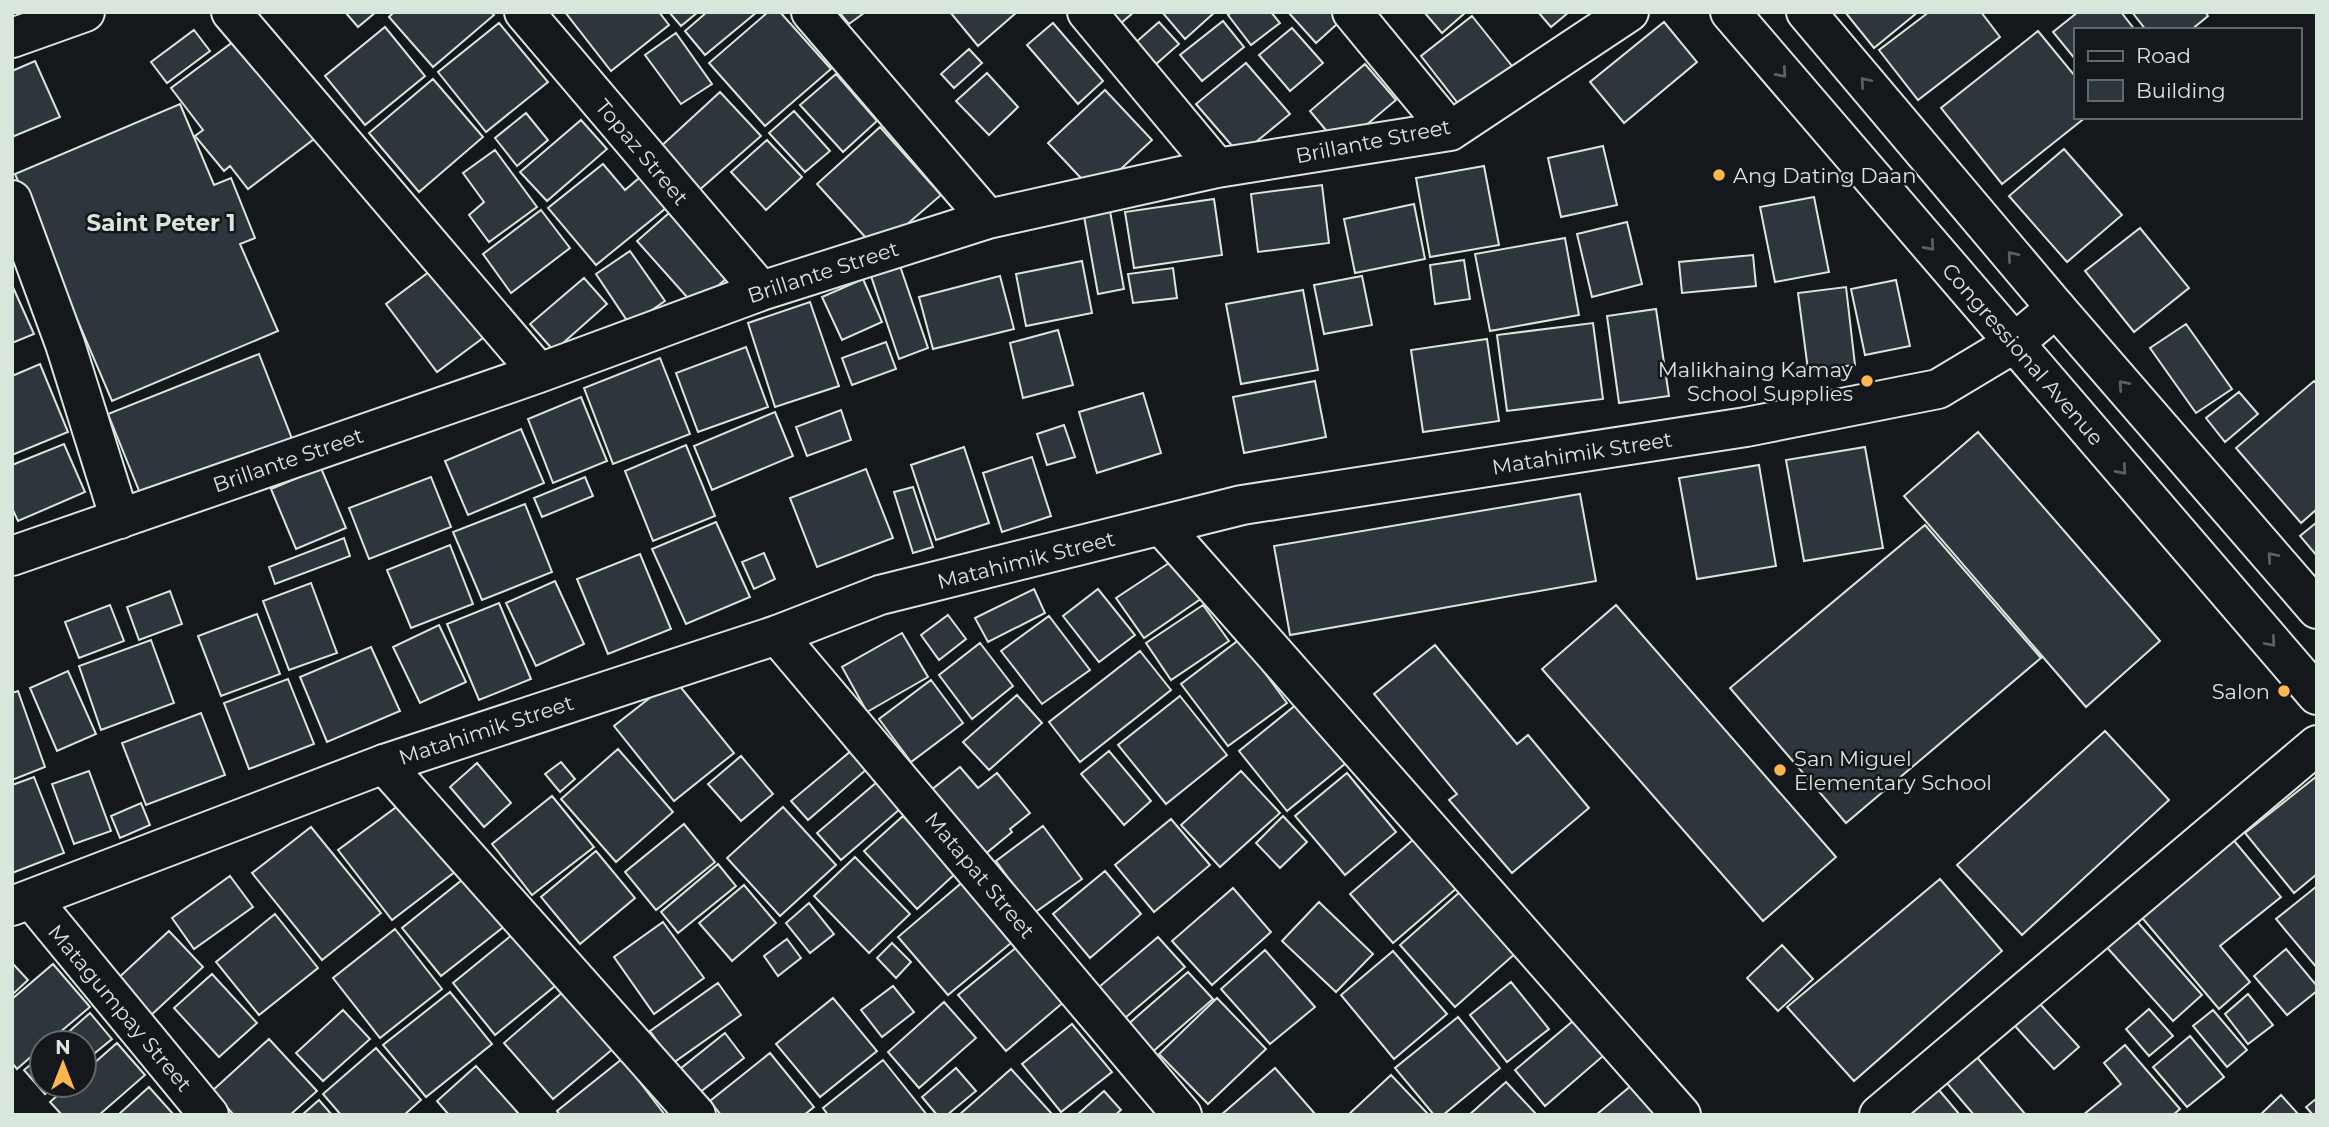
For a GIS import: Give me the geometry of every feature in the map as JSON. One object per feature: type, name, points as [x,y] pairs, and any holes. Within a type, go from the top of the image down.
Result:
[{"type":"street","points":[[12,38],[85,12]]},
{"type":"street","points":[[231,12],[539,373]]},
{"type":"street","name":"Topaz Street","points":[[524,12],[761,291]]},
{"type":"street","points":[[811,12],[988,219]]},
{"type":"street","points":[[1087,12],[1217,167]]},
{"type":"street","points":[[1352,12],[1450,131]]},
{"type":"street","name":"Brillante Street","points":[[12,556],[539,373],[761,291],[988,219],[1217,167],[1450,131],[1629,12]]},
{"type":"street","name":"Congressional Avenue","points":[[1730,12],[2317,695]]},
{"type":"street","points":[[1806,12],[2056,308],[2317,609]]},
{"type":"street","points":[[12,200],[65,344],[120,519]]},
{"type":"street","name":"Matahimik Street","points":[[22,903],[384,764],[777,635],[880,595],[1242,505],[1746,428],[1938,389],[2013,344],[2056,308]]},
{"type":"street","points":[[1162,526],[1681,1115]]},
{"type":"street","name":"Matapat Street","points":[[777,635],[1182,1115]]},
{"type":"street","points":[[1879,1115],[2317,746]]},
{"type":"street","points":[[384,764],[696,1115]]},
{"type":"street","name":"Matagumpay Street","points":[[22,903],[209,1115]]},
{"type":"building","points":[[345,12],[376,12],[358,27]]},
{"type":"building","points":[[394,12],[491,12],[494,15],[433,67],[389,17]]},
{"type":"building","points":[[565,12],[659,12],[669,25],[611,71]]},
{"type":"building","points":[[669,12],[698,12],[681,26]]},
{"type":"building","points":[[707,12],[757,12],[705,55],[685,31]]},
{"type":"building","points":[[768,12],[780,12],[831,69],[765,126],[709,63]]},
{"type":"building","points":[[839,12],[863,12],[864,13],[849,24]]},
{"type":"building","points":[[950,12],[1017,12],[978,46]]},
{"type":"building","points":[[1111,12],[1134,12],[1121,23]]},
{"type":"building","points":[[1162,12],[1215,12],[1185,39]]},
{"type":"building","points":[[1232,12],[1271,12],[1280,23],[1251,45],[1228,15]]},
{"type":"building","points":[[1288,12],[1342,12],[1346,16],[1316,43]]},
{"type":"building","points":[[1424,12],[1466,12],[1442,33]]},
{"type":"building","points":[[1538,12],[1569,12],[1551,27]]},
{"type":"building","points":[[1845,12],[1918,12],[1874,48]]},
{"type":"building","points":[[1929,12],[1981,12],[2000,37],[1918,100],[1879,50]]},
{"type":"building","points":[[2078,12],[2121,12],[2133,28],[2074,28],[2074,58],[2053,32]]},
{"type":"building","points":[[2132,12],[2205,12],[2208,16],[2193,28],[2144,28]]},
{"type":"building","points":[[1472,16],[1516,71],[1464,111],[1421,56]]},
{"type":"building","points":[[1223,21],[1244,47],[1202,81],[1180,55]]},
{"type":"building","points":[[1159,22],[1179,44],[1155,65],[1135,43]]},
{"type":"building","points":[[1664,22],[1697,62],[1624,123],[1590,82]]},
{"type":"building","points":[[499,23],[548,82],[486,132],[438,72]]},
{"type":"building","points":[[1053,23],[1103,81],[1078,104],[1027,45]]},
{"type":"building","points":[[385,27],[425,76],[365,125],[325,76]]},
{"type":"building","points":[[1292,28],[1323,63],[1290,91],[1259,55]]},
{"type":"building","points":[[194,30],[210,51],[167,83],[151,62]]},
{"type":"building","points":[[2038,31],[2074,75],[2074,119],[2083,119],[2002,184],[1941,108]]},
{"type":"building","points":[[676,33],[712,84],[681,104],[645,55]]},
{"type":"building","points":[[241,36],[318,136],[248,189],[230,166],[224,171],[195,136],[203,130],[171,88]]},
{"type":"building","points":[[969,49],[982,63],[954,88],[941,74]]},
{"type":"building","points":[[35,61],[60,117],[12,137],[12,71]]},
{"type":"building","points":[[1246,63],[1290,114],[1240,155],[1196,104]]},
{"type":"building","points":[[1365,64],[1396,100],[1340,147],[1310,111]]},
{"type":"building","points":[[987,73],[1018,107],[989,135],[956,101]]},
{"type":"building","points":[[836,74],[877,121],[843,152],[800,105]]},
{"type":"building","points":[[433,79],[483,137],[419,192],[369,133]]},
{"type":"building","points":[[1105,90],[1152,140],[1095,193],[1048,143]]},
{"type":"building","points":[[720,92],[761,136],[697,192],[658,149]]},
{"type":"building","points":[[180,104],[214,185],[231,178],[255,238],[240,244],[278,331],[112,401],[15,174]]},
{"type":"building","points":[[794,111],[830,151],[805,172],[769,133]]},
{"type":"building","points":[[526,113],[548,140],[517,166],[495,138]]},
{"type":"building","points":[[581,120],[607,149],[547,201],[520,172]]},
{"type":"building","points":[[880,127],[941,195],[877,250],[817,184]]},
{"type":"building","points":[[767,140],[802,177],[766,210],[731,172]]},
{"type":"building","points":[[1603,146],[1617,205],[1561,217],[1548,158]]},
{"type":"building","points":[[2064,149],[2122,215],[2067,262],[2009,196]]},
{"type":"building","points":[[495,150],[537,207],[489,242],[469,215],[484,202],[463,173]]},
{"type":"building","points":[[603,164],[625,190],[645,173],[671,204],[596,265],[548,208]]},
{"type":"building","points":[[1484,166],[1499,245],[1430,257],[1416,178]]},
{"type":"building","points":[[1322,185],[1329,243],[1258,252],[1251,194]]},
{"type":"building","points":[[1814,197],[1829,272],[1775,282],[1760,207]]},
{"type":"building","points":[[1214,199],[1222,255],[1134,268],[1125,212]]},
{"type":"building","points":[[1414,204],[1425,259],[1355,273],[1344,219]]},
{"type":"building","points":[[541,210],[570,248],[511,293],[483,254]]},
{"type":"building","points":[[1110,211],[1124,289],[1098,294],[1084,216]]},
{"type":"building","points":[[669,213],[728,277],[695,306],[637,241]]},
{"type":"building","points":[[1627,222],[1642,284],[1592,297],[1577,234]]},
{"type":"building","points":[[2140,228],[2189,288],[2134,332],[2085,271]]},
{"type":"building","points":[[1565,238],[1579,315],[1490,331],[1475,254]]},
{"type":"building","points":[[630,251],[665,301],[630,325],[596,274]]},
{"type":"building","points":[[1753,255],[1756,286],[1682,293],[1679,262]]},
{"type":"building","points":[[1464,260],[1470,299],[1435,304],[1430,265]]},
{"type":"building","points":[[1082,261],[1092,313],[1026,326],[1016,274]]},
{"type":"building","points":[[437,266],[487,335],[437,372],[386,304]]},
{"type":"building","points":[[900,266],[928,348],[899,359],[871,276]]},
{"type":"building","points":[[1173,268],[1177,298],[1133,303],[1128,274]]},
{"type":"building","points":[[1000,276],[1014,329],[933,349],[919,297]]},
{"type":"building","points":[[1362,276],[1372,325],[1324,334],[1314,285]]},
{"type":"building","points":[[584,278],[607,304],[554,351],[530,324]]},
{"type":"building","points":[[863,279],[882,322],[842,340],[822,297]]},
{"type":"building","points":[[1896,280],[1910,346],[1865,355],[1851,289]]},
{"type":"building","points":[[12,285],[34,334],[12,343]]},
{"type":"building","points":[[1846,287],[1855,365],[1808,370],[1798,293]]},
{"type":"building","points":[[1303,290],[1318,370],[1241,384],[1226,304]]},
{"type":"building","points":[[810,302],[839,386],[775,407],[748,323]]},
{"type":"building","points":[[1656,309],[1669,396],[1619,403],[1607,316]]},
{"type":"building","points":[[1593,323],[1603,399],[1507,411],[1497,335]]},
{"type":"building","points":[[2186,324],[2232,389],[2196,413],[2150,348]]},
{"type":"building","points":[[1058,330],[1073,385],[1023,398],[1010,343]]},
{"type":"building","points":[[1487,339],[1499,421],[1423,432],[1411,350]]},
{"type":"building","points":[[886,342],[896,369],[852,385],[842,358]]},
{"type":"building","points":[[746,347],[768,407],[698,432],[676,373]]},
{"type":"building","points":[[259,354],[294,444],[144,503],[108,414]]},
{"type":"building","points":[[660,358],[690,434],[613,464],[584,388]]},
{"type":"building","points":[[40,364],[68,432],[12,455],[12,376]]},
{"type":"building","points":[[1315,381],[1326,437],[1244,453],[1233,397]]},
{"type":"building","points":[[2314,381],[2317,384],[2317,509],[2301,523],[2236,448]]},
{"type":"building","points":[[2239,392],[2258,414],[2225,442],[2206,418]]},
{"type":"building","points":[[1143,393],[1161,453],[1097,473],[1079,412]]},
{"type":"building","points":[[581,397],[607,461],[553,483],[528,419]]},
{"type":"building","points":[[841,410],[851,440],[807,456],[796,427]]},
{"type":"building","points":[[775,412],[793,456],[712,490],[694,446]]},
{"type":"building","points":[[1064,425],[1075,457],[1047,465],[1037,434]]},
{"type":"building","points":[[521,429],[544,483],[468,515],[445,461]]},
{"type":"building","points":[[1978,432],[2160,641],[2086,707],[1904,496]]},
{"type":"building","points":[[64,444],[85,492],[18,521],[12,508],[12,465]]},
{"type":"building","points":[[686,445],[715,516],[653,541],[625,471]]},
{"type":"building","points":[[964,447],[989,523],[936,540],[911,465]]},
{"type":"building","points":[[1865,447],[1883,548],[1804,561],[1786,460]]},
{"type":"building","points":[[1032,457],[1051,516],[1002,532],[983,473]]},
{"type":"building","points":[[1759,465],[1776,566],[1697,579],[1679,478]]},
{"type":"building","points":[[321,468],[346,528],[296,549],[271,489]]},
{"type":"building","points":[[866,469],[893,538],[817,567],[790,498]]},
{"type":"building","points":[[431,477],[451,527],[369,559],[349,508]]},
{"type":"building","points":[[585,477],[593,496],[542,517],[534,498]]},
{"type":"building","points":[[913,487],[933,547],[913,553],[894,492]]},
{"type":"building","points":[[1580,494],[1596,581],[1290,635],[1274,546]]},
{"type":"building","points":[[525,504],[552,572],[482,600],[453,532]]},
{"type":"building","points":[[716,522],[750,597],[686,624],[652,549]]},
{"type":"building","points":[[2317,522],[2317,556],[2300,536]]},
{"type":"building","points":[[1925,525],[2041,658],[1846,823],[1730,688]]},
{"type":"building","points":[[344,538],[350,556],[275,584],[269,567]]},
{"type":"building","points":[[450,545],[473,604],[411,628],[387,570]]},
{"type":"building","points":[[764,553],[775,579],[754,589],[742,562]]},
{"type":"building","points":[[640,554],[671,629],[608,654],[577,579]]},
{"type":"building","points":[[1178,557],[1205,596],[1144,638],[1116,598]]},
{"type":"building","points":[[555,581],[584,644],[536,666],[506,603]]},
{"type":"building","points":[[311,583],[337,653],[289,670],[263,601]]},
{"type":"building","points":[[1034,589],[1045,613],[988,642],[975,618]]},
{"type":"building","points":[[1098,589],[1135,635],[1099,662],[1063,616]]},
{"type":"building","points":[[170,591],[182,624],[139,640],[127,607]]},
{"type":"building","points":[[499,603],[531,679],[479,700],[447,624]]},
{"type":"building","points":[[110,605],[124,641],[79,658],[65,622]]},
{"type":"building","points":[[1203,605],[1229,641],[1171,680],[1146,643]]},
{"type":"building","points":[[1616,605],[1836,857],[1763,921],[1542,669]]},
{"type":"building","points":[[257,614],[280,674],[221,696],[198,636]]},
{"type":"building","points":[[948,615],[966,639],[939,660],[921,635]]},
{"type":"building","points":[[1049,616],[1090,670],[1042,704],[1001,651]]},
{"type":"building","points":[[439,625],[466,682],[420,703],[393,647]]},
{"type":"building","points":[[902,633],[928,677],[867,712],[842,667]]},
{"type":"building","points":[[1240,639],[1287,703],[1228,746],[1181,684]]},
{"type":"building","points":[[151,640],[174,703],[101,730],[79,666]]},
{"type":"building","points":[[980,643],[1013,686],[972,719],[939,675]]},
{"type":"building","points":[[1435,645],[1517,744],[1528,735],[1589,808],[1512,873],[1449,800],[1457,794],[1374,694]]},
{"type":"building","points":[[371,647],[400,711],[327,742],[300,677]]},
{"type":"building","points":[[1140,651],[1171,690],[1080,762],[1049,722]]},
{"type":"building","points":[[68,671],[96,734],[57,751],[30,688]]},
{"type":"building","points":[[288,679],[314,744],[249,769],[224,703]]},
{"type":"building","points":[[674,679],[734,753],[674,801],[614,726]]},
{"type":"building","points":[[931,680],[963,723],[911,762],[879,719]]},
{"type":"building","points":[[18,691],[45,767],[12,780],[12,693]]},
{"type":"building","points":[[1017,695],[1042,723],[989,770],[963,742]]},
{"type":"building","points":[[1180,696],[1227,755],[1166,804],[1118,745]]},
{"type":"building","points":[[1297,704],[1346,763],[1287,811],[1239,751]]},
{"type":"building","points":[[201,713],[225,775],[146,805],[122,743]]},
{"type":"building","points":[[2105,731],[2169,800],[2022,935],[1957,865]]},
{"type":"building","points":[[618,749],[673,812],[616,862],[561,799]]},
{"type":"building","points":[[851,751],[867,769],[808,820],[791,801]]},
{"type":"building","points":[[1109,751],[1151,801],[1124,825],[1081,774]]},
{"type":"building","points":[[741,756],[773,794],[741,821],[708,784]]},
{"type":"building","points":[[561,762],[575,779],[560,792],[545,774]]},
{"type":"building","points":[[477,763],[511,803],[484,827],[450,787]]},
{"type":"building","points":[[960,767],[978,788],[997,773],[1030,813],[984,855],[930,791]]},
{"type":"building","points":[[89,771],[111,831],[74,844],[52,784]]},
{"type":"building","points":[[1241,771],[1280,813],[1220,867],[1181,825]]},
{"type":"building","points":[[1347,773],[1396,832],[1345,875],[1295,816]]},
{"type":"building","points":[[2317,776],[2317,874],[2294,893],[2245,833]]},
{"type":"building","points":[[34,777],[64,853],[12,873],[12,785]]},
{"type":"building","points":[[877,782],[900,809],[841,860],[817,833]]},
{"type":"building","points":[[552,796],[594,847],[532,895],[492,844]]},
{"type":"building","points":[[406,800],[460,868],[392,920],[338,850]]},
{"type":"building","points":[[141,803],[150,825],[120,838],[111,816]]},
{"type":"building","points":[[783,807],[836,865],[780,916],[727,858]]},
{"type":"building","points":[[903,816],[956,873],[917,909],[864,851]]},
{"type":"building","points":[[1283,816],[1307,842],[1280,868],[1256,843]]},
{"type":"building","points":[[1171,819],[1210,865],[1154,912],[1115,865]]},
{"type":"building","points":[[684,824],[715,862],[656,910],[625,872]]},
{"type":"building","points":[[1043,826],[1082,879],[1034,913],[996,861]]},
{"type":"building","points":[[311,827],[381,913],[322,960],[252,873]]},
{"type":"building","points":[[2231,837],[2281,897],[2220,946],[2250,982],[2219,1009],[2138,913]]},
{"type":"building","points":[[1414,839],[1457,888],[1393,943],[1350,894]]},
{"type":"building","points":[[596,851],[635,898],[580,944],[541,897]]},
{"type":"building","points":[[855,857],[910,914],[869,953],[814,896]]},
{"type":"building","points":[[718,864],[736,886],[678,933],[661,912]]},
{"type":"building","points":[[1105,871],[1141,914],[1090,958],[1053,914]]},
{"type":"building","points":[[230,876],[253,907],[194,949],[172,918]]},
{"type":"building","points":[[467,876],[506,925],[441,976],[402,928]]},
{"type":"building","points":[[1940,879],[2002,951],[1854,1081],[1787,1007]]},
{"type":"building","points":[[965,880],[1016,939],[948,995],[898,937]]},
{"type":"building","points":[[744,885],[776,923],[732,961],[699,923]]},
{"type":"building","points":[[2317,886],[2317,968],[2276,919]]},
{"type":"building","points":[[1233,888],[1271,932],[1212,985],[1172,941]]},
{"type":"building","points":[[1461,891],[1517,952],[1455,1007],[1400,945]]},
{"type":"building","points":[[1319,902],[1373,954],[1336,992],[1282,941]]},
{"type":"building","points":[[809,903],[834,934],[810,953],[786,923]]},
{"type":"building","points":[[275,914],[318,968],[259,1015],[216,962]]},
{"type":"building","points":[[2133,917],[2202,995],[2173,1021],[2103,943]]},
{"type":"building","points":[[663,922],[704,978],[654,1014],[614,957]]},
{"type":"building","points":[[395,929],[442,989],[380,1038],[333,978]]},
{"type":"building","points":[[169,931],[203,967],[148,1018],[114,982]]},
{"type":"building","points":[[513,934],[555,986],[495,1035],[453,983]]},
{"type":"building","points":[[1158,937],[1185,967],[1125,1018],[1099,987]]},
{"type":"building","points":[[787,939],[801,958],[778,976],[764,956]]},
{"type":"building","points":[[892,943],[911,962],[896,978],[877,958]]},
{"type":"building","points":[[1782,945],[1813,979],[1778,1011],[1747,978]]},
{"type":"building","points":[[1018,946],[1065,1001],[1006,1051],[958,995]]},
{"type":"building","points":[[2286,949],[2317,986],[2317,991],[2287,1015],[2254,976]]},
{"type":"building","points":[[1265,950],[1315,1007],[1270,1044],[1221,989]]},
{"type":"building","points":[[1393,951],[1447,1014],[1394,1059],[1341,995]]},
{"type":"building","points":[[53,964],[90,1007],[64,1029],[28,1029],[28,1059],[17,1069],[12,1063],[12,999]]},
{"type":"building","points":[[14,965],[28,980],[12,995],[12,967]]},
{"type":"building","points":[[1188,972],[1213,999],[1150,1054],[1126,1026]]},
{"type":"building","points":[[212,974],[257,1023],[219,1057],[174,1008]]},
{"type":"building","points":[[1511,982],[1549,1029],[1507,1062],[1470,1015]]},
{"type":"building","points":[[718,983],[741,1015],[673,1063],[650,1031]]},
{"type":"building","points":[[893,986],[914,1012],[882,1037],[861,1010]]},
{"type":"building","points":[[564,991],[614,1048],[553,1099],[504,1043]]},
{"type":"building","points":[[450,992],[492,1044],[426,1097],[383,1045]]},
{"type":"building","points":[[2248,994],[2273,1025],[2248,1044],[2225,1014]]},
{"type":"building","points":[[833,998],[877,1051],[820,1097],[776,1044]]},
{"type":"building","points":[[1217,998],[1266,1049],[1208,1104],[1159,1054]]},
{"type":"building","points":[[944,1002],[976,1038],[919,1088],[888,1052]]},
{"type":"building","points":[[2040,1004],[2079,1047],[2054,1069],[2015,1026]]},
{"type":"building","points":[[2149,1009],[2173,1036],[2149,1056],[2126,1029]]},
{"type":"building","points":[[343,1010],[370,1039],[323,1081],[296,1053]]},
{"type":"building","points":[[2213,1010],[2247,1050],[2227,1067],[2193,1026]]},
{"type":"building","points":[[90,1013],[112,1039],[98,1050],[98,1029],[72,1029]]},
{"type":"building","points":[[1580,1015],[1610,1050],[1545,1106],[1515,1070]]},
{"type":"building","points":[[1458,1017],[1500,1068],[1443,1115],[1434,1115],[1395,1068]]},
{"type":"building","points":[[1072,1024],[1112,1072],[1061,1112],[1022,1064]]},
{"type":"building","points":[[725,1033],[744,1058],[699,1093],[680,1069]]},
{"type":"building","points":[[2190,1036],[2224,1077],[2187,1107],[2153,1067]]},
{"type":"building","points":[[269,1039],[317,1091],[290,1115],[234,1115],[212,1091]]},
{"type":"building","points":[[117,1043],[145,1075],[99,1115],[62,1115],[50,1102],[53,1099],[98,1099],[98,1060]]},
{"type":"building","points":[[2125,1045],[2180,1109],[2173,1115],[2083,1115],[2121,1084],[2104,1063]]},
{"type":"building","points":[[376,1048],[421,1100],[404,1115],[341,1115],[323,1094]]},
{"type":"building","points":[[770,1053],[814,1107],[804,1115],[721,1115],[710,1101]]},
{"type":"building","points":[[1976,1056],[2026,1115],[1974,1115],[1945,1081]]},
{"type":"building","points":[[622,1059],[665,1115],[560,1115],[557,1111]]},
{"type":"building","points":[[883,1060],[927,1115],[828,1115],[823,1108]]},
{"type":"building","points":[[476,1066],[517,1115],[449,1115],[437,1101]]},
{"type":"building","points":[[956,1068],[976,1091],[947,1115],[937,1115],[922,1097]]},
{"type":"building","points":[[1275,1068],[1316,1115],[1221,1115]]},
{"type":"building","points":[[1011,1069],[1053,1115],[959,1115]]},
{"type":"building","points":[[1391,1075],[1429,1115],[1348,1115]]},
{"type":"building","points":[[1638,1080],[1667,1115],[1596,1115]]},
{"type":"building","points":[[1506,1082],[1537,1115],[1469,1115]]},
{"type":"building","points":[[1933,1083],[1960,1115],[1896,1115]]},
{"type":"building","points":[[149,1087],[174,1115],[118,1115]]},
{"type":"building","points":[[1104,1091],[1121,1110],[1115,1115],[1077,1115]]},
{"type":"building","points":[[2281,1095],[2299,1115],[2260,1115]]},
{"type":"building","points":[[2317,1098],[2317,1115],[2313,1115],[2306,1107]]},
{"type":"building","points":[[319,1100],[332,1115],[302,1115]]},
{"type":"place","name":"Ang Dating Daan","points":[[1719,175]]},
{"type":"place","name":"Malikhaing Kamay School Supplies","points":[[1867,381]]},
{"type":"place","name":"Salon","points":[[2284,691]]},
{"type":"place","name":"San Miguel Elementary School","points":[[1780,770]]},
{"type":"district","name":"Saint Peter 1","points":[[161,223]]}]
